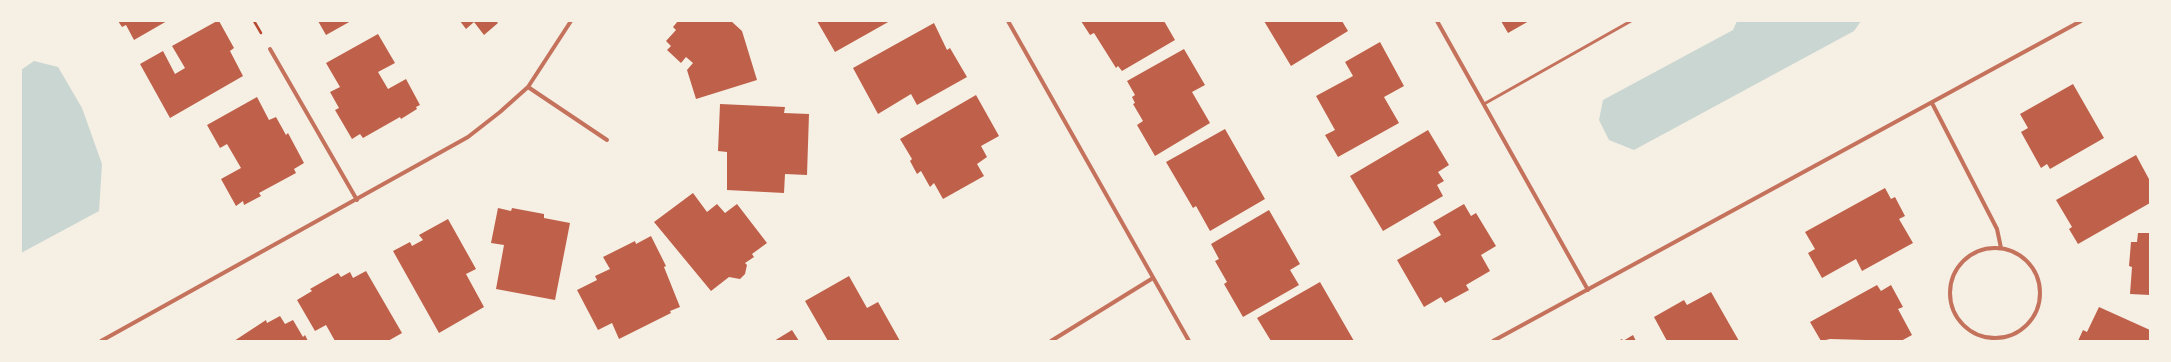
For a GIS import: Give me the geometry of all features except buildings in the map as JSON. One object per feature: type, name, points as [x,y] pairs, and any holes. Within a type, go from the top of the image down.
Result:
[{"type":"street","points":[[102,341],[468,137],[500,112],[528,87],[571,21]]},
{"type":"street","points":[[1008,21],[1189,341]]},
{"type":"street","points":[[1436,21],[1588,290]]},
{"type":"street","points":[[1493,341],[2081,21]]},
{"type":"street","points":[[270,49],[357,200]]},
{"type":"street","points":[[528,87],[607,140]]},
{"type":"street","points":[[1932,103],[1997,229],[2001,248]]},
{"type":"street","points":[[1986,248],[2001,248],[2014,252],[2026,259],[2034,270],[2040,283],[2041,297],[2038,310],[2031,322],[2020,332],[2007,338],[1992,340],[1979,336],[1966,329],[1957,318],[1951,305],[1950,290],[1953,276],[1961,263],[1972,254],[1986,248]]},
{"type":"street","points":[[1051,341],[1153,278]]},
{"type":"lane","points":[[1484,104],[1631,21]]},
{"type":"shaded area","points":[[1737,21],[1861,21],[1854,31],[1634,150],[1609,140],[1599,120],[1603,100],[1733,30]]},
{"type":"shaded area","points":[[34,61],[58,67],[82,108],[102,164],[99,211],[21,253],[21,70]]}]
